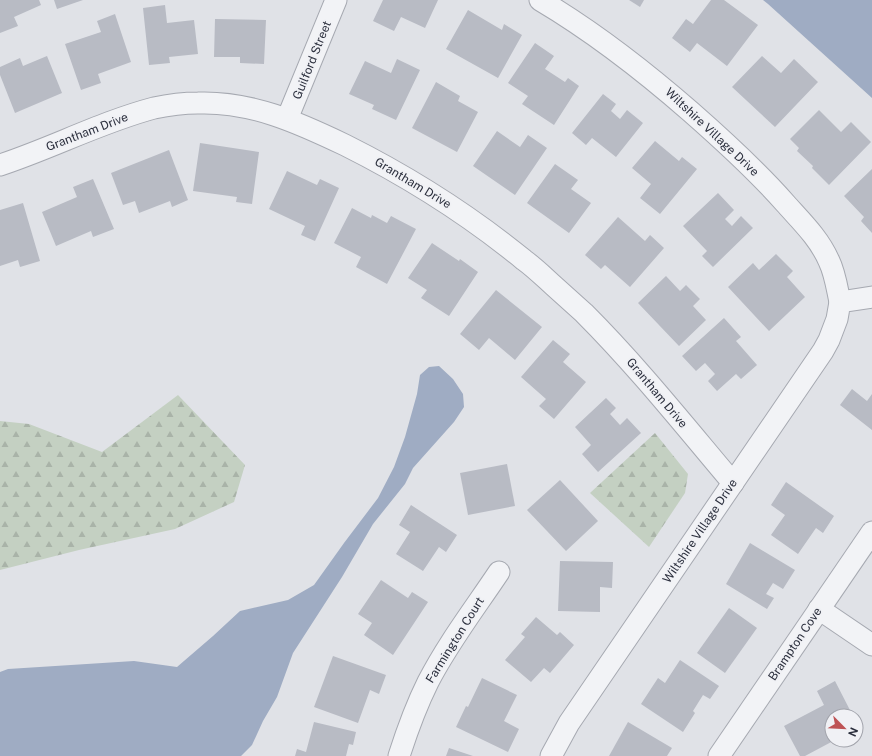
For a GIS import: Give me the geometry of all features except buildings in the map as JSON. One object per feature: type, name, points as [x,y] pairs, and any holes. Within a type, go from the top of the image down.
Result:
[{"type":"street","name":"Guilford Street","points":[[287,119],[336,0]]},
{"type":"street","name":"Wiltshire Village Drive","points":[[540,0],[608,45],[662,87],[727,143],[774,191],[817,239],[834,272],[840,302],[837,320],[823,351],[569,723],[551,756]]},
{"type":"street","name":"Grantham Drive","points":[[0,165],[126,117],[170,105],[200,103],[230,104],[259,110],[287,119],[318,132],[373,159],[426,189],[477,223],[525,260],[582,312],[625,355],[733,483]]},
{"type":"street","points":[[840,302],[872,297]]},
{"type":"street","name":"Brampton Cove","points":[[718,756],[872,532]]},
{"type":"street","name":"Farmington Court","points":[[399,756],[408,727],[428,682],[453,640],[499,572]]},
{"type":"street","points":[[820,609],[872,645]]},
{"type":"green space","points":[[178,395],[245,465],[234,502],[175,529],[79,550],[0,570],[0,421],[29,424],[102,452]]},
{"type":"green space","points":[[655,433],[688,474],[685,493],[649,547],[590,493]]},
{"type":"water","points":[[763,0],[872,0],[872,98],[768,4]]},
{"type":"water","points":[[439,366],[453,379],[463,394],[464,407],[454,422],[413,468],[405,484],[373,524],[342,577],[293,653],[277,697],[263,721],[252,745],[241,756],[0,756],[0,672],[8,669],[134,661],[177,667],[240,611],[288,600],[314,585],[378,498],[394,467],[405,437],[417,394],[420,375],[429,367]]}]
